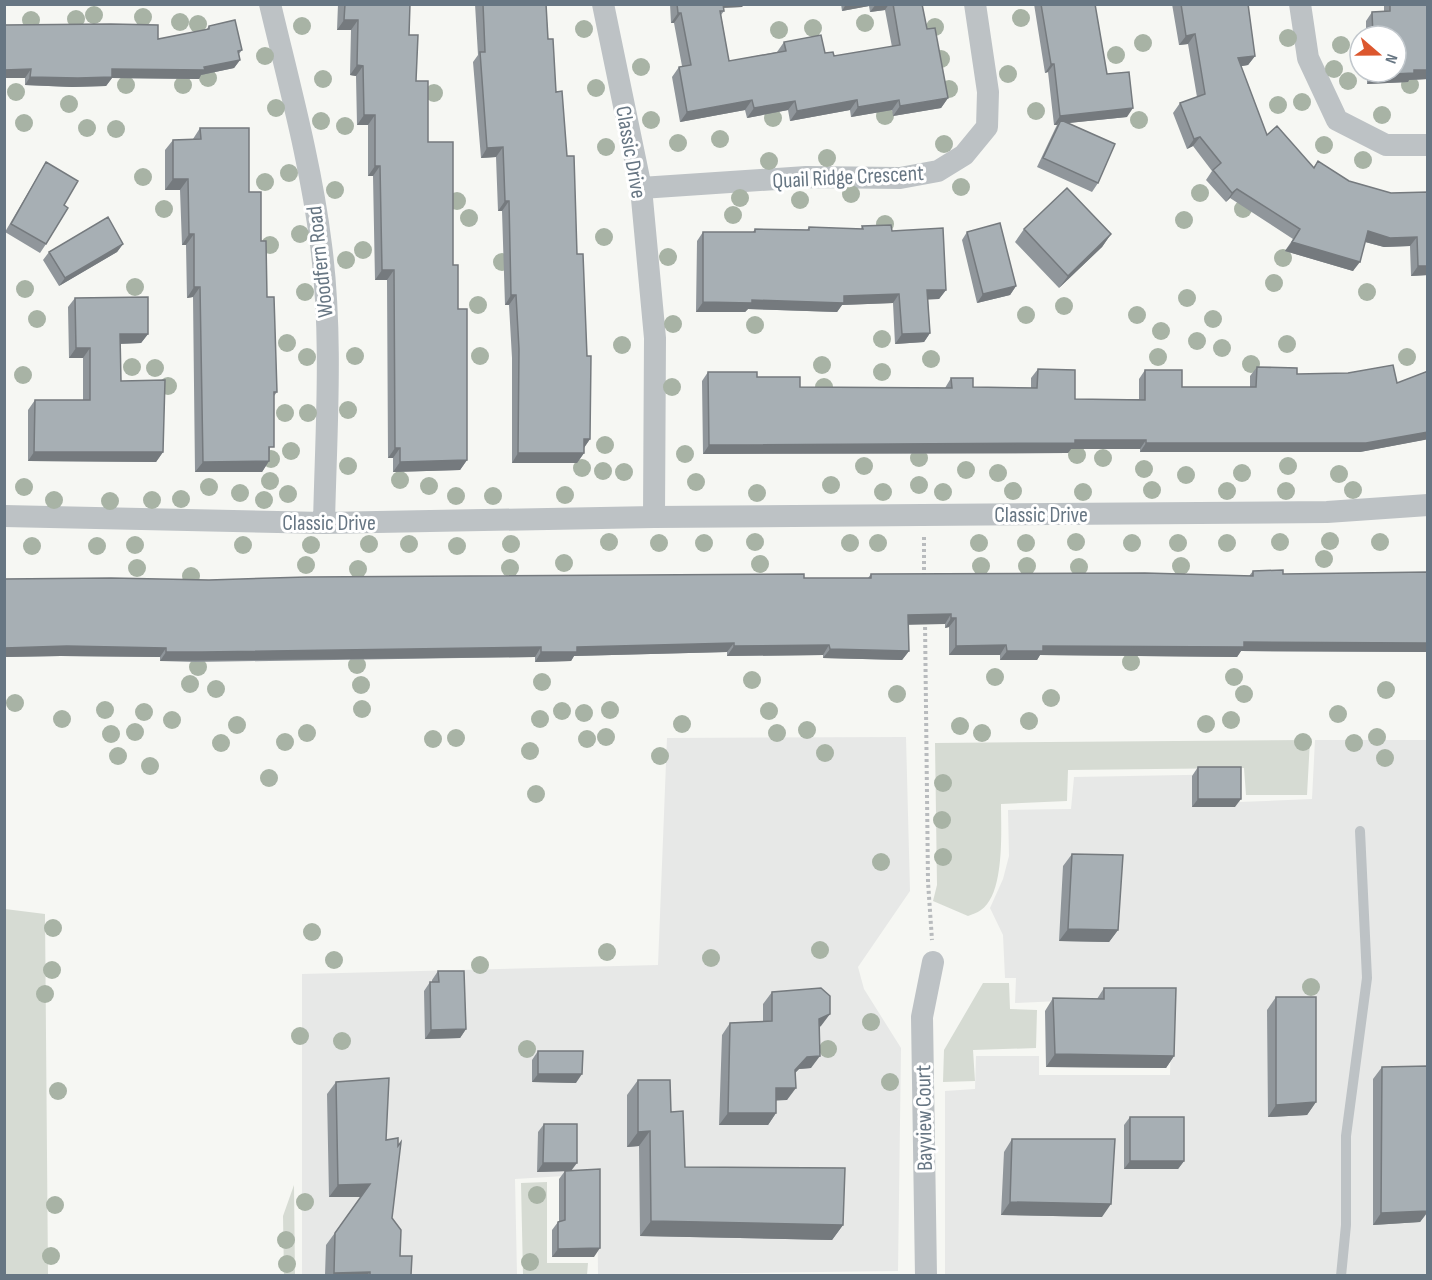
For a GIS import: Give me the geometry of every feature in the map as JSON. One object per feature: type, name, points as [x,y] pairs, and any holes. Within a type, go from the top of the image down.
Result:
[{"type":"street","name":"Woodfern Road","points":[[270,4],[297,118],[321,246],[328,359],[324,523]]},
{"type":"street","name":"Classic Drive","points":[[603,4],[640,188],[655,338],[654,517]]},
{"type":"street","name":"Quail Ridge Crescent","points":[[640,188],[806,177],[900,178],[938,171],[964,155],[987,127],[988,92],[975,4]]},
{"type":"street","points":[[1300,4],[1308,58],[1337,120],[1386,145],[1428,145]]},
{"type":"street","name":"Classic Drive","points":[[4,516],[324,523],[654,517],[1327,512],[1428,506]]},
{"type":"street","name":"Bayview Court","points":[[926,1275],[922,1017],[933,962]]},
{"type":"lane","points":[[1341,1275],[1346,1225],[1346,1136],[1367,978],[1360,831]]},
{"type":"path","points":[[924,552],[925,586]]},
{"type":"path","points":[[925,610],[928,882],[933,962]]},
{"type":"shaded area","points":[[906,737],[910,891],[858,967],[864,989],[901,1048],[898,1271],[598,1275],[597,1174],[515,1179],[517,1275],[302,1276],[302,974],[658,965],[667,738]]},
{"type":"shaded area","points":[[1310,740],[1307,795],[1246,795],[1244,768],[1068,770],[1067,801],[1001,804],[998,876],[989,902],[981,910],[968,916],[933,901],[937,885],[935,743]]},
{"type":"shaded area","points":[[1315,740],[1427,740],[1427,1275],[945,1275],[945,1091],[975,1089],[976,1056],[1039,1056],[1039,1075],[1170,1075],[1172,996],[1015,1003],[1016,978],[1005,978],[1003,935],[990,908],[1003,879],[1009,856],[1008,810],[1071,809],[1074,777],[1240,774],[1240,802],[1312,799]]},
{"type":"shaded area","points":[[5,909],[45,914],[48,1275],[5,1275]]},
{"type":"shaded area","points":[[983,983],[1009,983],[1010,1009],[1037,1010],[1036,1048],[973,1050],[975,1081],[943,1082],[944,1050]]},
{"type":"shaded area","points":[[547,1182],[547,1263],[588,1263],[587,1275],[523,1275],[521,1183]]},
{"type":"shaded area","points":[[294,1185],[295,1275],[284,1275],[283,1216]]},
{"type":"building","points":[[345,4],[410,4],[409,35],[418,35],[416,81],[428,81],[428,142],[453,142],[453,265],[458,265],[458,309],[467,309],[467,460],[400,462],[400,448],[395,448],[394,270],[382,270],[380,166],[375,166],[375,115],[364,115],[363,66],[357,65],[358,20],[344,20]]},
{"type":"building","points":[[483,4],[546,4],[548,39],[553,39],[556,92],[562,91],[567,156],[574,156],[577,254],[583,254],[587,356],[591,356],[590,439],[584,439],[584,453],[518,453],[519,349],[516,295],[511,295],[509,201],[505,201],[503,147],[487,148],[480,52],[485,52]]},
{"type":"building","points":[[677,4],[723,4],[724,11],[720,11],[729,61],[786,51],[784,42],[821,35],[825,53],[833,52],[834,56],[900,45],[893,4],[922,4],[927,29],[935,28],[948,98],[900,106],[899,100],[858,107],[857,100],[797,111],[795,101],[754,108],[752,100],[687,112],[679,67],[691,65],[681,13],[678,13]]},
{"type":"building","points":[[1041,4],[1095,4],[1107,74],[1129,72],[1133,108],[1060,116],[1054,64],[1051,64]]},
{"type":"building","points":[[1181,4],[1248,4],[1255,56],[1238,58],[1267,135],[1277,126],[1314,168],[1318,161],[1349,181],[1391,193],[1428,192],[1428,266],[1418,266],[1417,237],[1390,238],[1368,231],[1360,262],[1292,242],[1300,229],[1237,189],[1232,193],[1213,170],[1221,163],[1200,137],[1194,139],[1180,103],[1205,94],[1195,34],[1186,36]]},
{"type":"building","points":[[1390,4],[1428,4],[1428,70],[1414,70],[1414,73],[1408,73],[1408,24],[1372,24],[1372,12],[1390,11]]},
{"type":"building","points":[[235,20],[242,50],[238,51],[240,60],[204,67],[205,70],[112,69],[112,77],[78,78],[30,77],[31,69],[4,70],[4,25],[158,25],[158,39],[209,29],[209,26]]},
{"type":"building","points":[[1061,120],[1115,144],[1098,183],[1043,158]]},
{"type":"building","points":[[200,128],[249,128],[249,192],[261,192],[261,241],[266,241],[267,297],[274,297],[277,392],[274,392],[274,447],[269,447],[269,461],[203,462],[200,287],[194,287],[194,234],[189,234],[188,179],[173,179],[173,140],[201,139]]},
{"type":"building","points":[[46,162],[78,181],[64,205],[68,208],[46,244],[11,224]]},
{"type":"building","points":[[1067,188],[1111,234],[1068,276],[1024,229]]},
{"type":"building","points":[[108,217],[123,244],[65,278],[49,252]]},
{"type":"building","points":[[1000,223],[1016,286],[983,294],[967,232]]},
{"type":"building","points":[[891,225],[892,231],[943,228],[946,290],[927,290],[930,333],[902,334],[899,294],[844,296],[844,303],[752,300],[752,303],[703,302],[703,232],[755,232],[755,229],[809,230],[809,227],[863,229],[862,226]]},
{"type":"building","points":[[148,297],[148,334],[120,334],[121,381],[165,380],[163,452],[34,452],[35,400],[90,400],[90,348],[76,348],[75,298]]},
{"type":"building","points":[[1393,365],[1397,383],[1428,371],[1428,432],[1366,443],[1146,443],[1146,440],[1075,440],[1075,443],[709,445],[708,372],[757,372],[757,377],[800,377],[800,387],[952,388],[951,378],[973,378],[973,387],[1037,388],[1038,369],[1075,370],[1075,399],[1145,400],[1145,370],[1182,370],[1182,387],[1256,387],[1257,367],[1297,368],[1297,374],[1348,373]]},
{"type":"building","points":[[1283,570],[1283,574],[1428,572],[1428,643],[1244,642],[1244,647],[1043,646],[1043,651],[1007,651],[1006,645],[956,646],[956,618],[951,618],[951,614],[908,615],[909,651],[830,649],[829,645],[734,646],[734,643],[577,647],[577,652],[541,652],[541,647],[202,652],[166,652],[166,648],[67,646],[4,648],[4,579],[209,580],[306,577],[804,574],[804,578],[871,578],[871,574],[1145,573],[1253,576],[1253,571]]},
{"type":"building","points":[[1198,767],[1241,767],[1241,799],[1198,799]]},
{"type":"building","points":[[1072,854],[1123,855],[1118,930],[1068,929]]},
{"type":"building","points":[[438,971],[464,971],[466,1029],[431,1030],[430,982],[439,982]]},
{"type":"building","points":[[821,988],[830,996],[830,1014],[819,1019],[820,1056],[807,1057],[795,1070],[796,1088],[776,1088],[776,1113],[728,1113],[730,1023],[772,1021],[772,992]]},
{"type":"building","points":[[1104,988],[1176,988],[1174,1056],[1055,1054],[1053,998],[1104,999]]},
{"type":"building","points":[[1276,997],[1316,997],[1316,1102],[1276,1105]]},
{"type":"building","points":[[538,1051],[583,1051],[582,1074],[538,1074]]},
{"type":"building","points":[[1428,1066],[1428,1211],[1381,1213],[1382,1067]]},
{"type":"building","points":[[389,1078],[386,1140],[398,1138],[398,1146],[401,1142],[392,1218],[401,1230],[400,1256],[412,1256],[411,1275],[370,1275],[370,1272],[334,1273],[335,1233],[370,1184],[338,1185],[336,1082]]},
{"type":"building","points":[[638,1080],[670,1080],[671,1112],[683,1111],[685,1167],[845,1168],[843,1225],[651,1221],[650,1131],[638,1132]]},
{"type":"building","points":[[1130,1117],[1184,1117],[1184,1161],[1130,1161]]},
{"type":"building","points":[[544,1124],[577,1124],[577,1163],[543,1163]]},
{"type":"building","points":[[1012,1139],[1115,1139],[1111,1204],[1010,1202]]},
{"type":"building","points":[[600,1169],[600,1248],[558,1249],[558,1222],[565,1220],[565,1171]]}]
